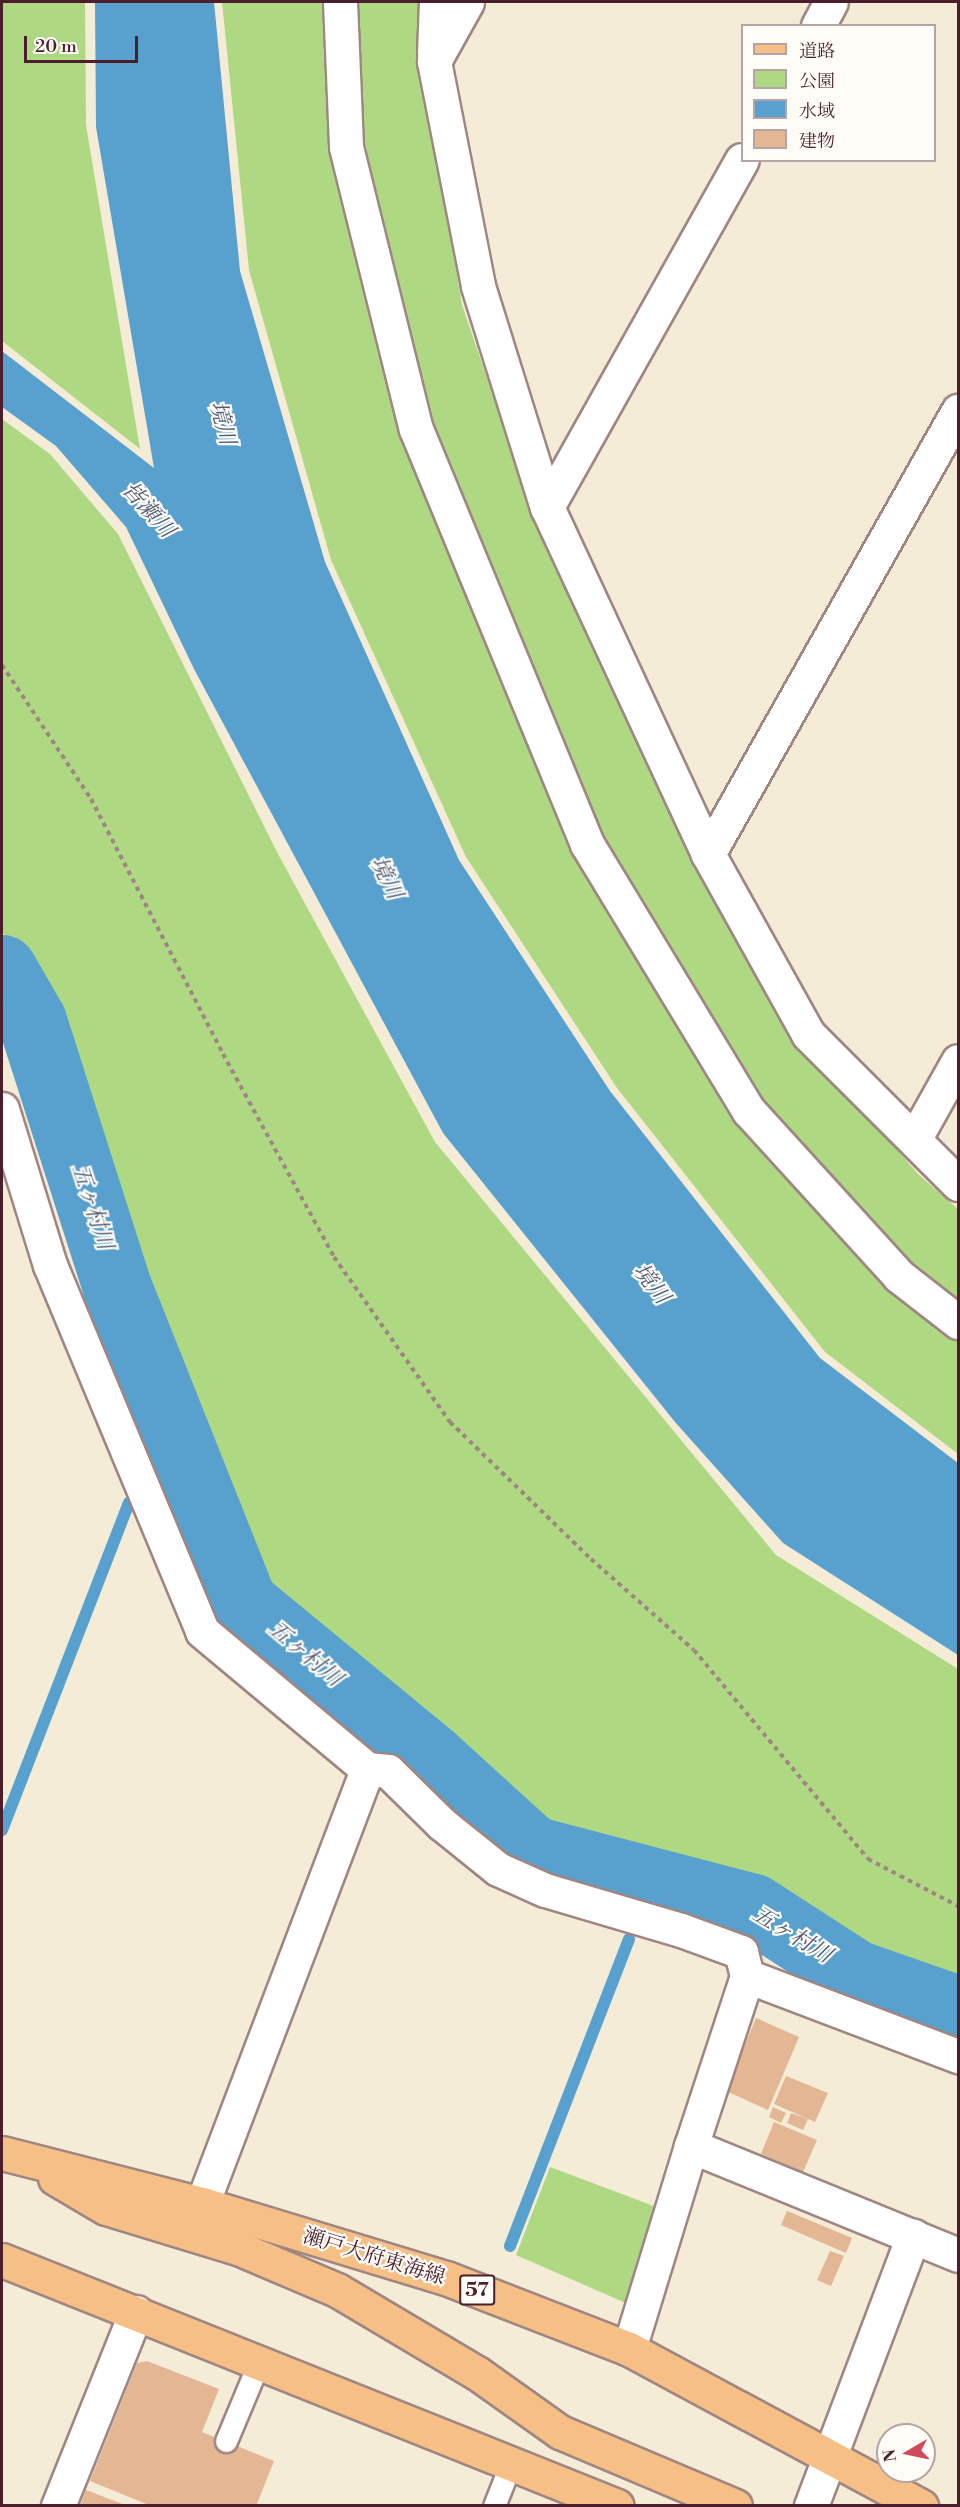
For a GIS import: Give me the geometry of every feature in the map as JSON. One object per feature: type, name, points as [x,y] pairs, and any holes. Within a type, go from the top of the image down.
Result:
[{"type":"main road","name":"瀬戸大府東海線","points":[[12,2156],[202,2204],[446,2278],[629,2349],[921,2505]]},
{"type":"main road","name":"57","points":[[12,2156],[106,2208],[237,2248],[337,2290],[477,2373],[560,2432],[735,2505]]},
{"type":"main road","points":[[2,2260],[617,2505]]},
{"type":"street","points":[[340,2],[346,147],[416,429],[587,844],[749,1111],[899,1276],[958,1322]]},
{"type":"street","points":[[436,2],[434,61],[478,286],[547,507],[708,854],[808,1034],[915,1138],[958,1184]]},
{"type":"street","points":[[434,61],[467,2]]},
{"type":"street","points":[[819,24],[831,2]]},
{"type":"street","points":[[547,507],[741,162]]},
{"type":"street","points":[[708,854],[958,411]]},
{"type":"street","points":[[915,1138],[958,1061]]},
{"type":"street","points":[[2,1109],[50,1265],[202,1631],[367,1769],[388,1771],[442,1824],[498,1869],[545,1890],[681,1930],[741,1952],[747,1976],[691,2146],[629,2349]]},
{"type":"street","points":[[202,2204],[367,1769]]},
{"type":"street","points":[[747,1976],[958,2056]]},
{"type":"street","points":[[691,2146],[958,2255]]},
{"type":"street","points":[[811,2505],[912,2236]]},
{"type":"street","points":[[58,2505],[136,2312]]},
{"type":"lane","points":[[226,2441],[259,2362]]},
{"type":"lane","points":[[494,2505],[511,2463]]},
{"type":"path","points":[[2,665],[91,799],[223,1054],[334,1257],[450,1422],[591,1559],[694,1650],[868,1859],[958,1906]]},
{"type":"green space","points":[[2,2],[85,2],[86,125],[140,449],[2,341]]},
{"type":"green space","points":[[222,2],[421,2],[421,51],[462,305],[536,521],[800,1038],[919,1175],[958,1209],[958,1454],[825,1352],[617,1088],[466,857],[331,560],[249,270]]},
{"type":"green space","points":[[2,419],[50,454],[118,534],[278,854],[435,1142],[776,1555],[958,1669],[958,1990],[860,1962],[758,1892],[540,1835],[258,1592],[128,1279],[50,1013],[2,931]]},
{"type":"green space","points":[[550,2167],[659,2208],[628,2304],[516,2255]]},
{"type":"water","points":[[95,2],[214,2],[240,271],[325,562],[459,860],[610,1091],[820,1358],[958,1463],[958,1655],[783,1543],[675,1422],[443,1133],[194,669],[126,527],[56,446],[2,407],[2,351],[154,468],[96,127]]},
{"type":"building","points":[[756,2018],[799,2037],[768,2110],[726,2091]]},
{"type":"building","points":[[786,2076],[828,2093],[815,2122],[774,2104]]},
{"type":"building","points":[[773,2107],[786,2113],[781,2123],[769,2117]]},
{"type":"building","points":[[791,2113],[808,2119],[803,2130],[787,2123]]},
{"type":"building","points":[[774,2122],[817,2140],[803,2172],[761,2154]]},
{"type":"building","points":[[787,2211],[852,2238],[846,2253],[781,2225]]},
{"type":"building","points":[[830,2251],[844,2256],[831,2286],[817,2280]]},
{"type":"building","points":[[147,2361],[219,2389],[202,2432],[274,2461],[256,2506],[151,2506],[90,2481],[137,2363]]},
{"type":"building","points":[[86,2490],[125,2505],[125,2506],[80,2506]]},
{"type":"waterway","name":"五ヶ村川","points":[[2,969],[32,1021],[117,1287],[243,1603],[431,1758],[532,1850],[753,1908],[855,1974],[958,2010]]},
{"type":"waterway","points":[[165,1486],[194,1480]]},
{"type":"waterway","points":[[2,1830],[129,1503]]},
{"type":"waterway","points":[[644,1902],[651,1882]]},
{"type":"waterway","points":[[510,2246],[629,1939]]},
{"type":"water label","name":"境川","points":[[222,423]]},
{"type":"water label","name":"皆瀬川","points":[[148,510]]},
{"type":"water label","name":"境川","points":[[386,878]]},
{"type":"water label","name":"境川","points":[[651,1284]]}]
